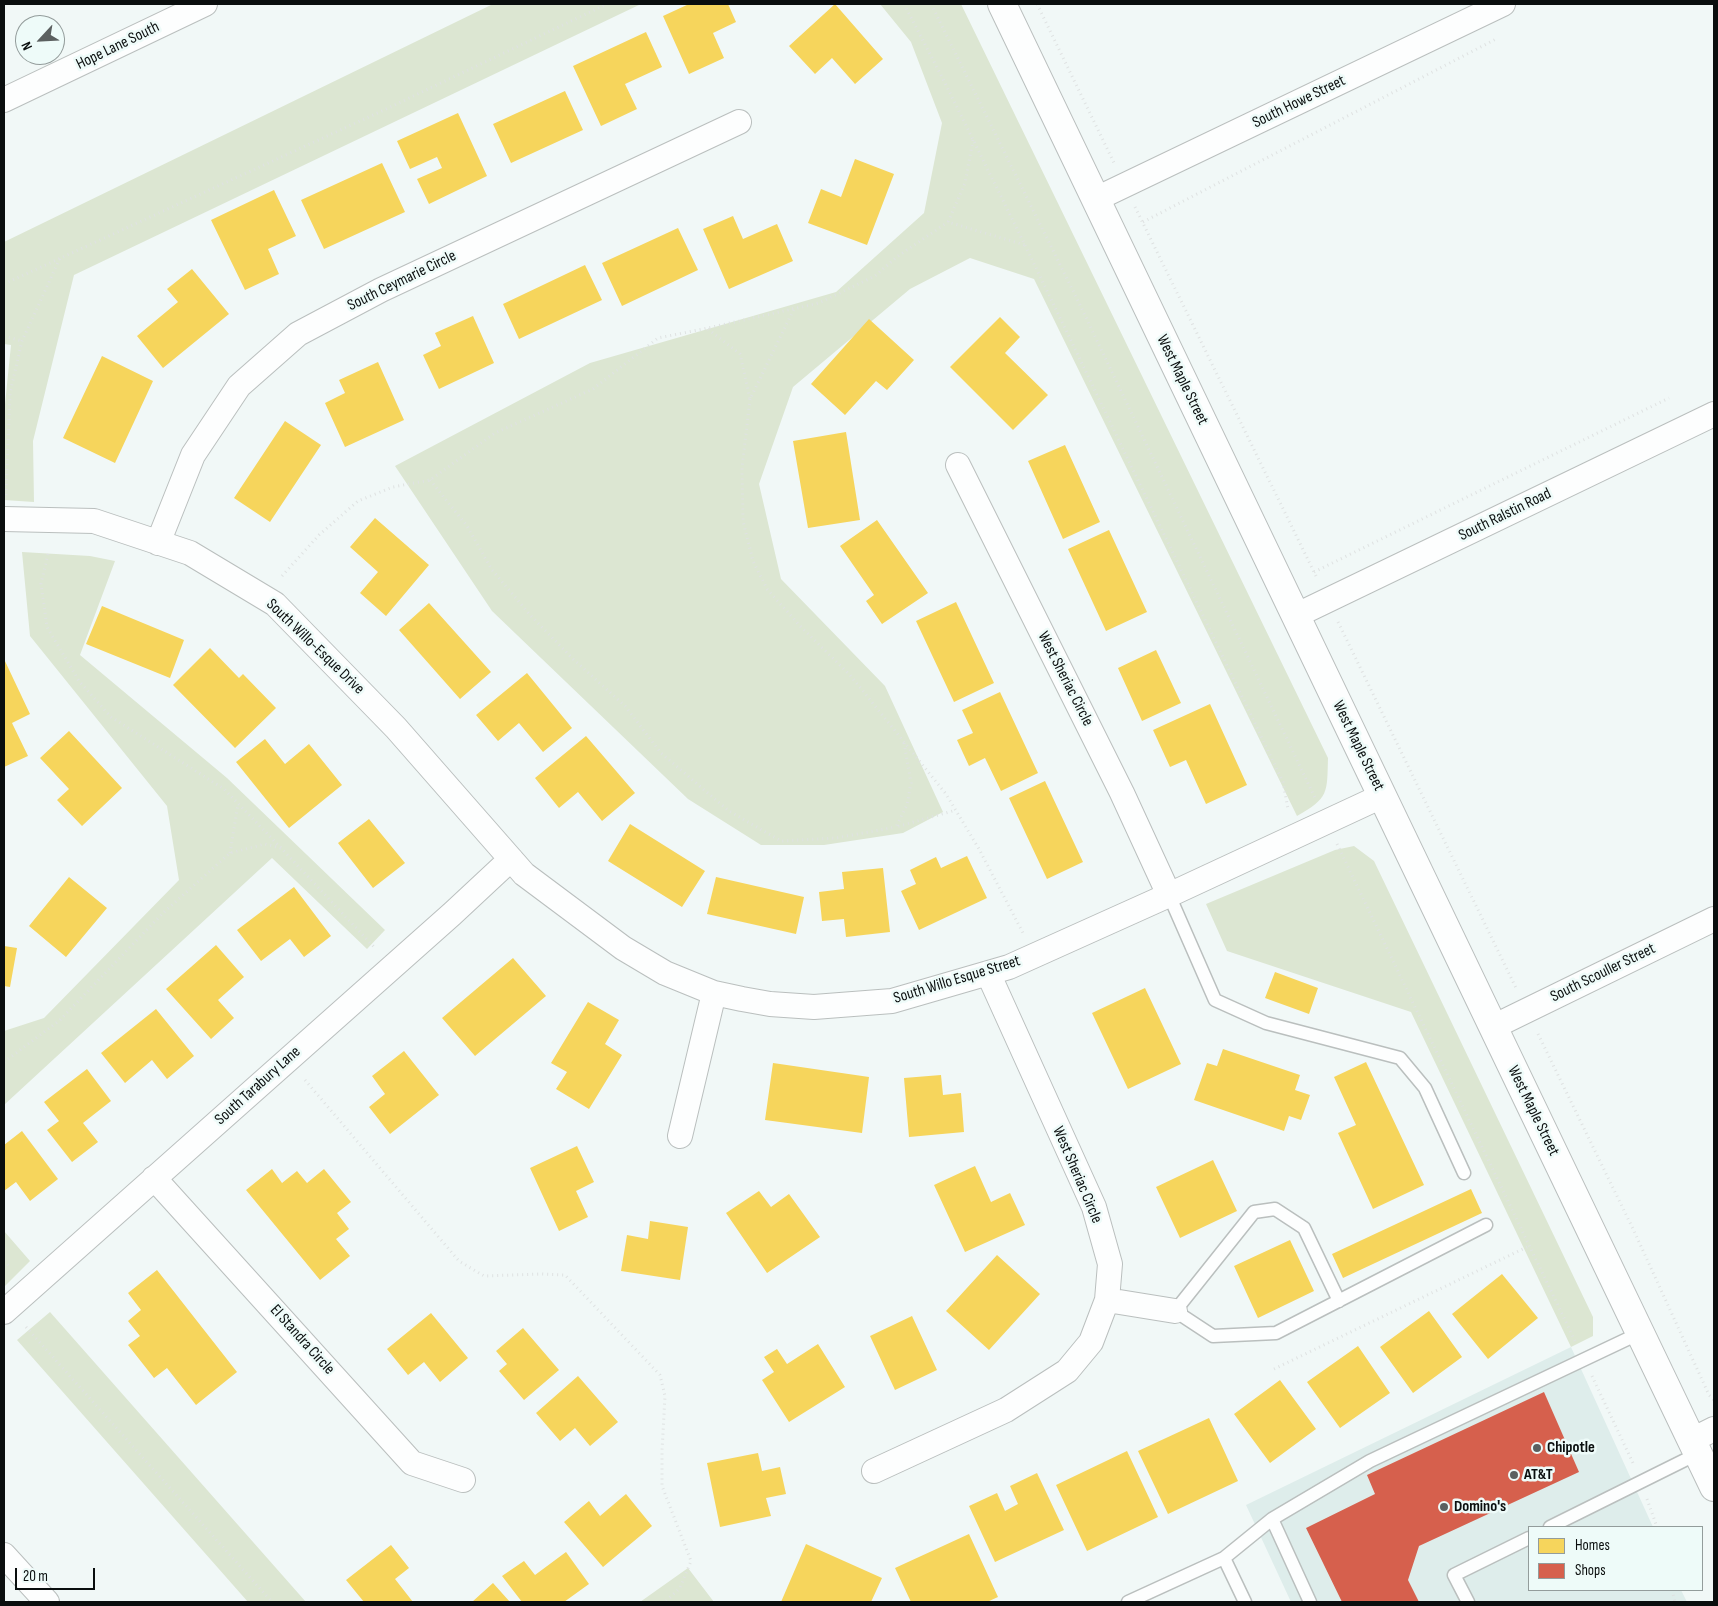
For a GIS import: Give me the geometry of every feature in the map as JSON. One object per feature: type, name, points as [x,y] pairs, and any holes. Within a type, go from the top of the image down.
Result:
[{"type":"main road","name":"West Maple Street","points":[[1002,4],[1640,1333],[1702,1441],[1714,1487]]},
{"type":"street","name":"Hope Lane South","points":[[4,100],[205,4]]},
{"type":"street","name":"South Howe Street","points":[[1096,199],[1502,4]]},
{"type":"street","name":"South Ceymarie Circle","points":[[158,543],[193,455],[239,386],[298,334],[381,290],[739,122]]},
{"type":"street","name":"South Ralstin Road","points":[[1295,616],[1714,414]]},
{"type":"street","name":"West Sheriac Circle","points":[[958,465],[1122,793],[1169,895]]},
{"type":"street","name":"South Willo-Esque Drive","points":[[4,519],[94,522],[190,554],[275,604],[396,728],[511,859]]},
{"type":"street","name":"South Willo Esque Street","points":[[511,859],[524,874],[623,948],[666,973],[714,993],[770,1004],[814,1007],[892,1001],[1009,967],[1382,796]]},
{"type":"street","name":"South Tarabury Lane","points":[[4,1312],[444,921],[511,859]]},
{"type":"street","name":"South Scouller Street","points":[[1493,1027],[1714,919]]},
{"type":"street","name":"West Sheriac Circle","points":[[874,1471],[1006,1410],[1067,1371],[1091,1342],[1107,1300],[1110,1264],[1094,1207],[988,973]]},
{"type":"street","points":[[680,1136],[714,993]]},
{"type":"street","name":"El Standra Circle","points":[[154,1178],[412,1463],[463,1480]]},
{"type":"street","points":[[1107,1300],[1175,1311]]},
{"type":"street","points":[[4,1555],[47,1602]]},
{"type":"lane","points":[[1169,895],[1215,1000],[1266,1023],[1400,1058],[1425,1088],[1464,1173]]},
{"type":"lane","points":[[1339,1300],[1304,1228],[1275,1209],[1254,1212],[1175,1311],[1213,1336],[1276,1333],[1486,1225]]},
{"type":"lane","points":[[1128,1602],[1224,1558],[1272,1519],[1370,1461],[1640,1333]]},
{"type":"lane","points":[[1552,1526],[1641,1482],[1702,1441]]},
{"type":"lane","points":[[1272,1519],[1310,1602]]},
{"type":"lane","points":[[1468,1602],[1454,1575],[1528,1538]]},
{"type":"lane","points":[[1224,1558],[1245,1602]]},
{"type":"path","points":[[4,284],[384,110],[607,4]]},
{"type":"path","points":[[904,4],[1025,245],[1283,782],[1288,809]]},
{"type":"path","points":[[931,4],[1080,305],[1584,1360],[1641,1482],[1657,1526]]},
{"type":"path","points":[[1037,4],[1634,1231],[1709,1395],[1714,1400]]},
{"type":"path","points":[[1143,222],[1498,38]]},
{"type":"path","points":[[282,576],[320,535],[358,500],[393,486],[430,480],[495,433],[593,389],[658,338],[819,303],[876,276],[898,256],[948,222],[965,183],[973,140]]},
{"type":"path","points":[[948,222],[1025,245]]},
{"type":"path","points":[[6,495],[10,393],[22,341],[61,258]]},
{"type":"path","points":[[750,399],[794,309]]},
{"type":"path","points":[[708,328],[740,354],[750,399],[742,468],[743,521],[753,560],[768,589],[802,628],[850,675],[946,794],[979,849],[1025,936]]},
{"type":"path","points":[[4,336],[22,341]]},
{"type":"path","points":[[1314,572],[1669,398]]},
{"type":"path","points":[[430,480],[467,526],[492,570],[532,617],[572,658],[625,706],[661,753],[729,811],[781,841],[836,838],[896,827],[956,810]]},
{"type":"path","points":[[48,554],[41,584],[46,627],[79,681],[111,717],[224,789],[378,951]]},
{"type":"path","points":[[896,827],[907,805],[911,783],[904,743]]},
{"type":"path","points":[[230,854],[238,803]]},
{"type":"path","points":[[4,1062],[59,1021],[163,913],[230,854],[265,844],[282,848]]},
{"type":"path","points":[[305,1080],[460,1260],[484,1276],[565,1275],[660,1376],[665,1396],[662,1486],[691,1561],[680,1588],[665,1602]]},
{"type":"path","points":[[1274,1369],[1529,1246]]},
{"type":"path","points":[[4,1261],[11,1268]]},
{"type":"path","points":[[26,1326],[272,1602]]},
{"type":"shaded area","points":[[1571,1347],[1653,1526],[1528,1526],[1528,1591],[1682,1591],[1687,1602],[1291,1602],[1246,1505]]},
{"type":"green space","points":[[493,4],[641,4],[74,275],[33,441],[34,502],[4,500],[4,414],[11,345],[4,344],[4,242]]},
{"type":"green space","points":[[880,4],[961,4],[1328,758],[1326,787],[1321,799],[1297,816],[1034,279],[970,258],[910,289],[793,387],[759,484],[781,579],[885,686],[943,812],[903,833],[824,845],[761,845],[688,799],[492,611],[395,466],[590,363],[836,292],[924,213],[942,123],[911,42]]},
{"type":"green space","points":[[22,552],[90,556],[115,561],[80,655],[227,778],[385,930],[367,949],[272,858],[4,1105],[4,1031],[44,1018],[179,880],[167,806],[30,636]]},
{"type":"green space","points":[[1354,846],[1374,861],[1593,1317],[1593,1336],[1571,1347],[1411,1012],[1227,951],[1206,904],[1335,850]]},
{"type":"green space","points":[[4,1231],[30,1261],[4,1287]]},
{"type":"green space","points":[[50,1312],[306,1602],[248,1602],[17,1340]]},
{"type":"green space","points":[[688,1568],[714,1602],[640,1602]]},
{"type":"building: Homes","points":[[689,4],[728,4],[736,22],[713,33],[724,58],[689,74],[663,16]]},
{"type":"building: Homes","points":[[835,4],[883,59],[855,84],[832,58],[815,74],[789,46]]},
{"type":"building: Homes","points":[[646,32],[662,67],[625,84],[637,109],[601,126],[573,66]]},
{"type":"building: Homes","points":[[565,91],[583,130],[511,163],[493,124]]},
{"type":"building: Homes","points":[[458,113],[487,176],[429,204],[417,179],[442,168],[437,157],[410,169],[397,141]]},
{"type":"building: Homes","points":[[855,159],[894,174],[867,245],[808,223],[821,189],[841,197]]},
{"type":"building: Homes","points":[[382,163],[405,212],[324,249],[301,200]]},
{"type":"building: Homes","points":[[274,190],[296,236],[268,249],[279,274],[245,290],[211,220]]},
{"type":"building: Homes","points":[[733,216],[743,239],[777,224],[793,261],[729,289],[703,229]]},
{"type":"building: Homes","points":[[678,228],[698,270],[622,306],[602,263]]},
{"type":"building: Homes","points":[[585,265],[602,300],[519,339],[503,304]]},
{"type":"building: Homes","points":[[192,269],[229,314],[163,368],[137,336],[178,302],[167,289]]},
{"type":"building: Homes","points":[[473,316],[494,363],[439,389],[423,355],[441,346],[435,333]]},
{"type":"building: Homes","points":[[1000,317],[1020,337],[1005,353],[1048,395],[1013,430],[950,367]]},
{"type":"building: Homes","points":[[869,319],[914,360],[887,390],[876,381],[845,415],[811,384]]},
{"type":"building: Homes","points":[[102,356],[153,381],[115,463],[63,438]]},
{"type":"building: Homes","points":[[378,362],[404,420],[345,447],[325,403],[345,393],[339,380]]},
{"type":"building: Homes","points":[[285,421],[321,445],[270,522],[234,498]]},
{"type":"building: Homes","points":[[846,432],[860,520],[808,528],[793,441]]},
{"type":"building: Homes","points":[[1065,445],[1100,522],[1063,539],[1028,461]]},
{"type":"building: Homes","points":[[375,518],[429,565],[386,616],[360,593],[378,572],[350,547]]},
{"type":"building: Homes","points":[[877,520],[928,593],[882,624],[866,601],[874,595],[840,546]]},
{"type":"building: Homes","points":[[1109,530],[1147,612],[1106,631],[1068,549]]},
{"type":"building: Homes","points":[[956,602],[994,683],[954,702],[916,621]]},
{"type":"building: Homes","points":[[429,603],[491,672],[460,699],[399,630]]},
{"type":"building: Homes","points":[[102,606],[184,640],[170,678],[86,644]]},
{"type":"building: Homes","points":[[210,648],[239,678],[243,674],[276,708],[235,748],[173,685]]},
{"type":"building: Homes","points":[[1156,650],[1181,703],[1142,721],[1118,668]]},
{"type":"building: Homes","points":[[4,659],[30,714],[12,723],[28,756],[4,767]]},
{"type":"building: Homes","points":[[527,673],[572,728],[543,752],[519,723],[498,741],[476,715]]},
{"type":"building: Homes","points":[[1000,692],[1038,773],[1001,791],[985,758],[969,766],[957,740],[973,733],[962,710]]},
{"type":"building: Homes","points":[[1210,704],[1247,785],[1206,804],[1186,760],[1170,767],[1153,730]]},
{"type":"building: Homes","points":[[69,731],[122,788],[82,826],[57,800],[69,789],[40,758]]},
{"type":"building: Homes","points":[[586,736],[635,793],[602,821],[578,792],[559,808],[535,778]]},
{"type":"building: Homes","points":[[265,739],[285,764],[309,744],[342,785],[289,828],[236,762]]},
{"type":"building: Homes","points":[[1045,781],[1083,862],[1047,879],[1009,798]]},
{"type":"building: Homes","points":[[369,819],[405,863],[373,888],[338,843]]},
{"type":"building: Homes","points":[[630,824],[705,871],[682,907],[608,861]]},
{"type":"building: Homes","points":[[967,856],[987,898],[919,930],[901,891],[916,884],[910,870],[936,857],[941,868]]},
{"type":"building: Homes","points":[[883,868],[890,932],[846,937],[844,919],[822,921],[819,892],[844,889],[842,872]]},
{"type":"building: Homes","points":[[69,877],[107,908],[66,957],[29,926]]},
{"type":"building: Homes","points":[[716,877],[804,897],[796,934],[707,914]]},
{"type":"building: Homes","points":[[294,887],[331,936],[304,957],[290,939],[261,961],[237,930]]},
{"type":"building: Homes","points":[[216,945],[244,977],[218,1000],[234,1018],[211,1039],[166,989]]},
{"type":"building: Homes","points":[[4,946],[17,948],[10,987],[4,986]]},
{"type":"building: Homes","points":[[513,958],[546,996],[475,1056],[442,1018]]},
{"type":"building: Homes","points":[[1275,972],[1318,988],[1309,1014],[1265,998]]},
{"type":"building: Homes","points":[[1145,988],[1181,1064],[1128,1089],[1092,1013]]},
{"type":"building: Homes","points":[[588,1002],[619,1020],[605,1044],[622,1055],[589,1109],[556,1089],[567,1072],[551,1063]]},
{"type":"building: Homes","points":[[156,1009],[194,1056],[167,1079],[152,1060],[125,1083],[101,1053]]},
{"type":"building: Homes","points":[[1223,1049],[1300,1075],[1295,1090],[1310,1095],[1301,1120],[1289,1116],[1284,1131],[1194,1100],[1207,1063],[1217,1066]]},
{"type":"building: Homes","points":[[404,1051],[439,1095],[390,1134],[369,1107],[385,1094],[372,1076]]},
{"type":"building: Homes","points":[[1366,1062],[1424,1185],[1373,1209],[1338,1133],[1356,1125],[1334,1077]]},
{"type":"building: Homes","points":[[773,1063],[869,1077],[862,1133],[765,1120]]},
{"type":"building: Homes","points":[[87,1069],[111,1101],[83,1123],[98,1142],[72,1162],[47,1130],[59,1121],[44,1102]]},
{"type":"building: Homes","points":[[941,1075],[943,1095],[961,1093],[964,1132],[909,1137],[904,1078]]},
{"type":"building: Homes","points":[[22,1131],[58,1179],[30,1201],[16,1182],[4,1191],[4,1145]]},
{"type":"building: Homes","points":[[577,1146],[594,1182],[576,1191],[588,1217],[559,1231],[530,1168]]},
{"type":"building: Homes","points":[[1213,1160],[1237,1211],[1180,1238],[1156,1187]]},
{"type":"building: Homes","points":[[975,1166],[991,1202],[1010,1193],[1025,1225],[965,1252],[934,1185]]},
{"type":"building: Homes","points":[[272,1169],[282,1183],[297,1171],[307,1183],[324,1169],[351,1202],[337,1213],[349,1229],[336,1239],[350,1256],[320,1280],[246,1190]]},
{"type":"building: Homes","points":[[1471,1189],[1482,1213],[1343,1278],[1332,1254]]},
{"type":"building: Homes","points":[[759,1191],[771,1207],[789,1194],[820,1237],[767,1273],[726,1213]]},
{"type":"building: Homes","points":[[650,1221],[688,1227],[680,1280],[621,1271],[627,1235],[648,1239]]},
{"type":"building: Homes","points":[[1290,1240],[1314,1291],[1258,1318],[1234,1266]]},
{"type":"building: Homes","points":[[997,1255],[1040,1294],[989,1350],[946,1311]]},
{"type":"building: Homes","points":[[157,1270],[237,1372],[196,1405],[167,1368],[154,1378],[128,1345],[140,1336],[128,1321],[141,1310],[128,1293]]},
{"type":"building: Homes","points":[[1502,1274],[1538,1318],[1488,1359],[1452,1314]]},
{"type":"building: Homes","points":[[1429,1311],[1462,1357],[1413,1393],[1380,1347]]},
{"type":"building: Homes","points":[[431,1313],[468,1358],[440,1382],[424,1362],[408,1375],[387,1349]]},
{"type":"building: Homes","points":[[912,1316],[937,1370],[895,1390],[870,1336]]},
{"type":"building: Homes","points":[[523,1328],[559,1370],[524,1400],[499,1371],[507,1364],[496,1351]]},
{"type":"building: Homes","points":[[818,1344],[845,1387],[789,1422],[762,1380],[774,1372],[764,1357],[777,1349],[787,1364]]},
{"type":"building: Homes","points":[[1358,1346],[1390,1393],[1340,1428],[1307,1382]]},
{"type":"building: Homes","points":[[578,1376],[618,1422],[590,1446],[575,1428],[560,1441],[536,1413]]},
{"type":"building: Homes","points":[[1280,1380],[1316,1429],[1270,1463],[1234,1414]]},
{"type":"building: Homes","points":[[1209,1418],[1238,1481],[1168,1514],[1138,1451]]},
{"type":"building: Homes","points":[[1127,1451],[1158,1517],[1087,1551],[1056,1485]]},
{"type":"building: Homes","points":[[758,1453],[762,1471],[780,1467],[786,1494],[766,1498],[771,1516],[720,1527],[707,1463]]},
{"type":"building: Homes","points":[[1037,1473],[1064,1530],[995,1562],[969,1506],[997,1493],[1005,1511],[1018,1504],[1010,1486]]},
{"type":"building: Homes","points":[[626,1494],[652,1526],[603,1567],[564,1522],[589,1501],[600,1516]]},
{"type":"building: Homes","points":[[969,1534],[998,1597],[987,1602],[911,1602],[895,1568]]},
{"type":"building: Homes","points":[[806,1544],[882,1578],[871,1602],[781,1602]]},
{"type":"building: Homes","points":[[391,1545],[409,1568],[395,1579],[413,1602],[364,1602],[346,1580]]},
{"type":"building: Homes","points":[[566,1552],[589,1584],[564,1602],[522,1602],[502,1576],[524,1561],[535,1575]]},
{"type":"building: Homes","points":[[493,1583],[510,1602],[472,1602]]},
{"type":"building: Shops","points":[[1544,1392],[1579,1472],[1419,1546],[1408,1580],[1419,1602],[1342,1602],[1306,1528],[1375,1494],[1367,1475]]},
{"type":"place","name":"Chipotle","points":[[1537,1448]]},
{"type":"place","name":"AT&T","points":[[1514,1475]]},
{"type":"place","name":"Domino's","points":[[1444,1507]]}]
